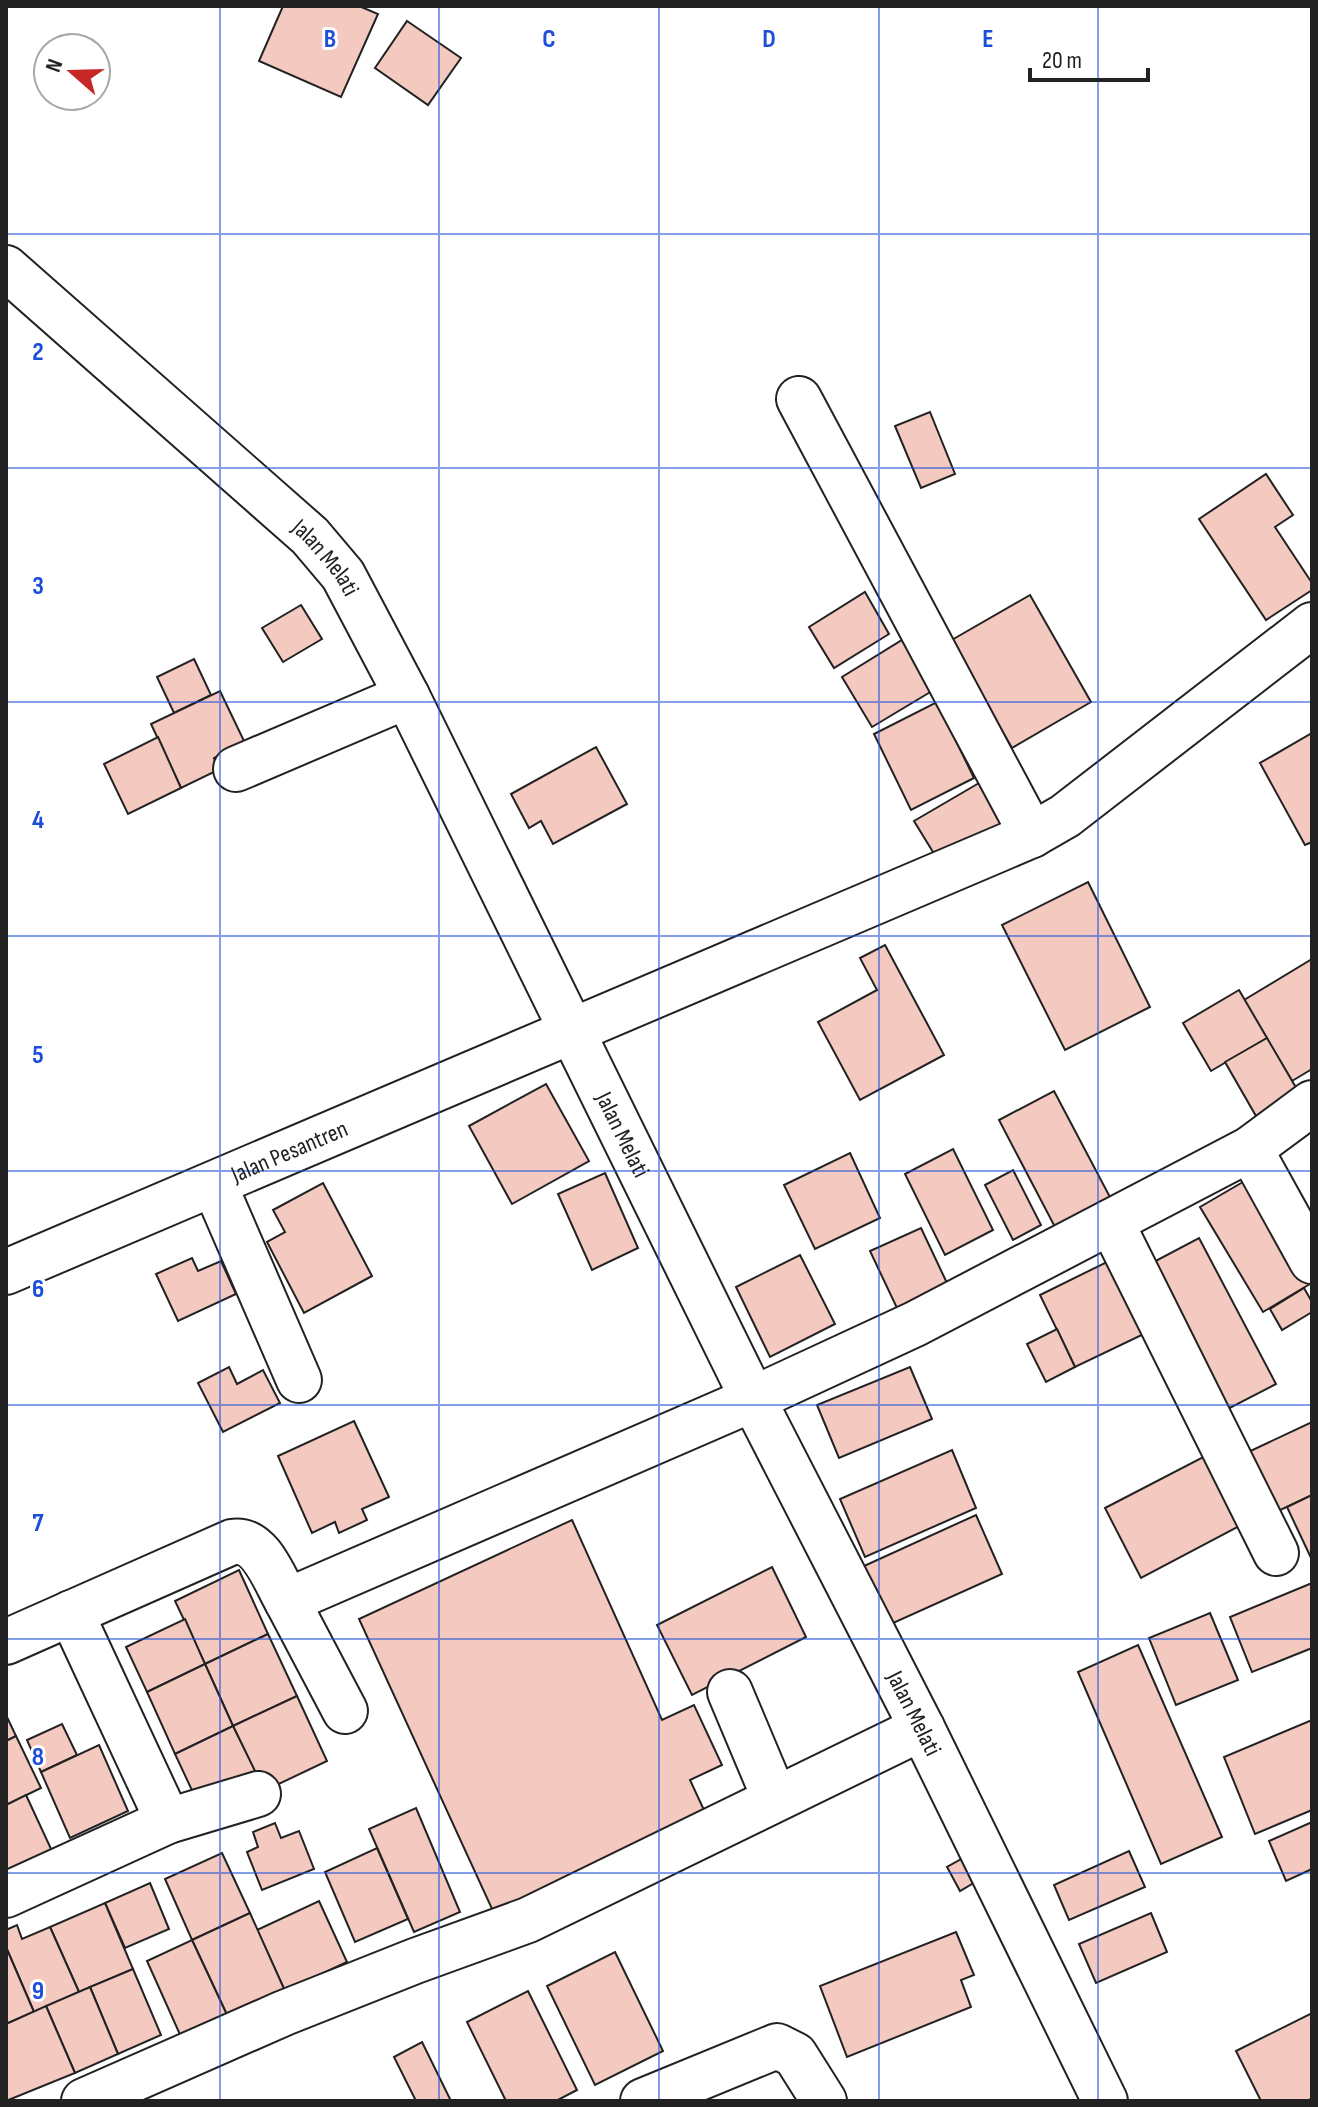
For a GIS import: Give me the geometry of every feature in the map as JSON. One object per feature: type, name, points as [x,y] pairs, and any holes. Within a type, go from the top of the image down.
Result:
[{"type":"street","name":"Jalan Melati","points":[[6,268],[310,536],[343,575],[407,696],[753,1399],[922,1728],[1105,2101]]},
{"type":"street","points":[[799,399],[1032,835]]},
{"type":"street","name":"Jalan Pesantren","points":[[6,1272],[1032,835],[1065,816],[1312,625]]},
{"type":"street","points":[[236,769],[407,696]]},
{"type":"street","points":[[287,1601],[753,1399],[915,1324],[1250,1149],[1312,1103]]},
{"type":"street","points":[[1250,1149],[1312,1261]]},
{"type":"street","points":[[214,1184],[299,1380]]},
{"type":"street","points":[[1111,1222],[1276,1553]]},
{"type":"street","points":[[6,1642],[240,1541],[254,1546],[345,1711]]},
{"type":"street","points":[[71,1613],[168,1821]]},
{"type":"street","points":[[730,1692],[775,1799]]},
{"type":"street","points":[[84,2101],[299,2007],[528,1920],[922,1728]]},
{"type":"street","points":[[6,1895],[168,1821],[258,1794]]},
{"type":"street","points":[[643,2101],[777,2046],[795,2055],[824,2101]]},
{"type":"building","points":[[283,6],[359,6],[378,14],[341,97],[259,61]]},
{"type":"building","points":[[407,21],[461,58],[428,105],[375,68]]},
{"type":"building","points":[[930,412],[955,474],[921,488],[895,426]]},
{"type":"building","points":[[1266,474],[1293,515],[1275,527],[1312,583],[1312,590],[1266,620],[1199,519]]},
{"type":"building","points":[[865,592],[889,634],[834,668],[809,627]]},
{"type":"building","points":[[1030,595],[1091,702],[1012,748],[950,641]]},
{"type":"building","points":[[301,605],[322,639],[283,662],[262,628]]},
{"type":"building","points":[[902,640],[932,691],[872,727],[842,677]]},
{"type":"building","points":[[194,659],[211,695],[174,713],[157,677]]},
{"type":"building","points":[[220,691],[245,743],[214,758],[218,770],[181,788],[151,724]]},
{"type":"building","points":[[937,702],[974,778],[911,810],[874,734]]},
{"type":"building","points":[[1312,733],[1312,842],[1305,845],[1260,763]]},
{"type":"building","points":[[158,737],[181,788],[128,814],[104,764]]},
{"type":"building","points":[[596,747],[627,804],[553,844],[541,821],[529,828],[511,794]]},
{"type":"building","points":[[979,783],[1008,833],[944,870],[914,821]]},
{"type":"building","points":[[1088,882],[1150,1007],[1065,1050],[1002,925]]},
{"type":"building","points":[[885,945],[944,1055],[860,1100],[818,1022],[877,990],[860,958]]},
{"type":"building","points":[[1312,959],[1312,1069],[1292,1081],[1244,1000]]},
{"type":"building","points":[[1239,990],[1267,1038],[1211,1071],[1183,1023]]},
{"type":"building","points":[[1267,1038],[1298,1091],[1256,1116],[1225,1062]]},
{"type":"building","points":[[546,1084],[589,1161],[512,1204],[469,1126]]},
{"type":"building","points":[[1054,1091],[1111,1199],[1056,1229],[999,1120]]},
{"type":"building","points":[[953,1149],[993,1230],[945,1255],[905,1174]]},
{"type":"building","points":[[850,1153],[880,1218],[815,1249],[784,1185]]},
{"type":"building","points":[[1013,1170],[1041,1225],[1013,1240],[985,1185]]},
{"type":"building","points":[[605,1173],[638,1248],[592,1270],[558,1194]]},
{"type":"building","points":[[1248,1179],[1310,1284],[1263,1312],[1200,1207]]},
{"type":"building","points":[[323,1183],[372,1276],[304,1313],[267,1242],[285,1232],[273,1210]]},
{"type":"building","points":[[921,1228],[955,1300],[905,1325],[870,1251]]},
{"type":"building","points":[[1199,1238],[1276,1384],[1224,1411],[1148,1265]]},
{"type":"building","points":[[800,1255],[835,1324],[770,1357],[736,1287]]},
{"type":"building","points":[[192,1258],[198,1271],[221,1261],[236,1294],[178,1321],[156,1274]]},
{"type":"building","points":[[1113,1259],[1148,1332],[1075,1367],[1040,1295]]},
{"type":"building","points":[[1304,1288],[1312,1302],[1312,1312],[1282,1330],[1270,1309]]},
{"type":"building","points":[[1057,1329],[1075,1367],[1046,1382],[1027,1344]]},
{"type":"building","points":[[229,1367],[237,1384],[263,1370],[280,1403],[223,1432],[198,1383]]},
{"type":"building","points":[[910,1367],[932,1419],[839,1458],[817,1405]]},
{"type":"building","points":[[354,1421],[389,1497],[362,1509],[367,1520],[339,1533],[335,1522],[312,1533],[278,1456]]},
{"type":"building","points":[[1312,1422],[1312,1495],[1272,1514],[1244,1454]]},
{"type":"building","points":[[952,1450],[976,1508],[865,1557],[840,1499]]},
{"type":"building","points":[[1209,1454],[1245,1523],[1141,1578],[1105,1508]]},
{"type":"building","points":[[1312,1495],[1312,1560],[1287,1507]]},
{"type":"building","points":[[976,1515],[1002,1574],[891,1624],[864,1566]]},
{"type":"building","points":[[572,1520],[662,1720],[694,1705],[722,1765],[690,1780],[710,1823],[498,1922],[359,1619]]},
{"type":"building","points":[[772,1567],[806,1637],[692,1695],[657,1625]]},
{"type":"building","points":[[239,1570],[268,1634],[205,1664],[175,1601]]},
{"type":"building","points":[[1312,1583],[1312,1648],[1252,1672],[1230,1617]]},
{"type":"building","points":[[1210,1613],[1238,1680],[1176,1705],[1149,1638]]},
{"type":"building","points":[[185,1619],[205,1664],[147,1692],[126,1647]]},
{"type":"building","points":[[268,1634],[297,1696],[233,1726],[205,1664]]},
{"type":"building","points":[[1138,1645],[1222,1837],[1161,1864],[1078,1672]]},
{"type":"building","points":[[205,1664],[233,1726],[175,1754],[147,1692]]},
{"type":"building","points":[[297,1696],[327,1761],[264,1791],[233,1726]]},
{"type":"building","points":[[6,1715],[16,1736],[6,1741]]},
{"type":"building","points":[[1312,1720],[1312,1810],[1255,1834],[1224,1757]]},
{"type":"building","points":[[62,1724],[77,1755],[41,1772],[27,1740]]},
{"type":"building","points":[[233,1726],[256,1773],[197,1801],[175,1754]]},
{"type":"building","points":[[16,1736],[41,1788],[6,1805],[6,1741]]},
{"type":"building","points":[[99,1745],[128,1811],[70,1838],[41,1772]]},
{"type":"building","points":[[26,1795],[52,1851],[6,1874],[6,1805]]},
{"type":"building","points":[[416,1808],[460,1912],[414,1932],[369,1829]]},
{"type":"building","points":[[1312,1822],[1312,1869],[1286,1881],[1269,1841]]},
{"type":"building","points":[[275,1823],[281,1838],[299,1831],[314,1869],[262,1890],[247,1852],[258,1847],[253,1832]]},
{"type":"building","points":[[377,1848],[408,1919],[355,1942],[325,1872]]},
{"type":"building","points":[[1129,1851],[1145,1887],[1069,1920],[1054,1885]]},
{"type":"building","points":[[222,1853],[250,1913],[192,1940],[165,1879]]},
{"type":"building","points":[[963,1858],[977,1881],[960,1891],[947,1867]]},
{"type":"building","points":[[150,1883],[169,1929],[125,1948],[105,1903]]},
{"type":"building","points":[[319,1901],[347,1962],[285,1991],[257,1930]]},
{"type":"building","points":[[105,1903],[133,1969],[79,1992],[50,1927]]},
{"type":"building","points":[[250,1913],[285,1991],[228,2017],[192,1940]]},
{"type":"building","points":[[1151,1913],[1167,1952],[1096,1983],[1079,1944]]},
{"type":"building","points":[[17,1925],[22,1939],[50,1927],[79,1992],[34,2012],[6,1947],[6,1930]]},
{"type":"building","points":[[956,1932],[974,1975],[961,1980],[971,2007],[847,2057],[820,1986]]},
{"type":"building","points":[[192,1940],[228,2017],[182,2039],[147,1961]]},
{"type":"building","points":[[6,1947],[34,2012],[6,2024]]},
{"type":"building","points":[[615,1952],[663,2051],[595,2085],[547,1986]]},
{"type":"building","points":[[133,1969],[161,2035],[118,2054],[90,1987]]},
{"type":"building","points":[[90,1987],[118,2054],[75,2073],[46,2006]]},
{"type":"building","points":[[528,1991],[577,2090],[556,2101],[506,2101],[467,2022]]},
{"type":"building","points":[[46,2006],[75,2073],[6,2101],[6,2024]]},
{"type":"building","points":[[1312,2013],[1312,2098],[1307,2101],[1261,2101],[1236,2051]]},
{"type":"building","points":[[422,2042],[451,2101],[416,2101],[394,2057]]}]
